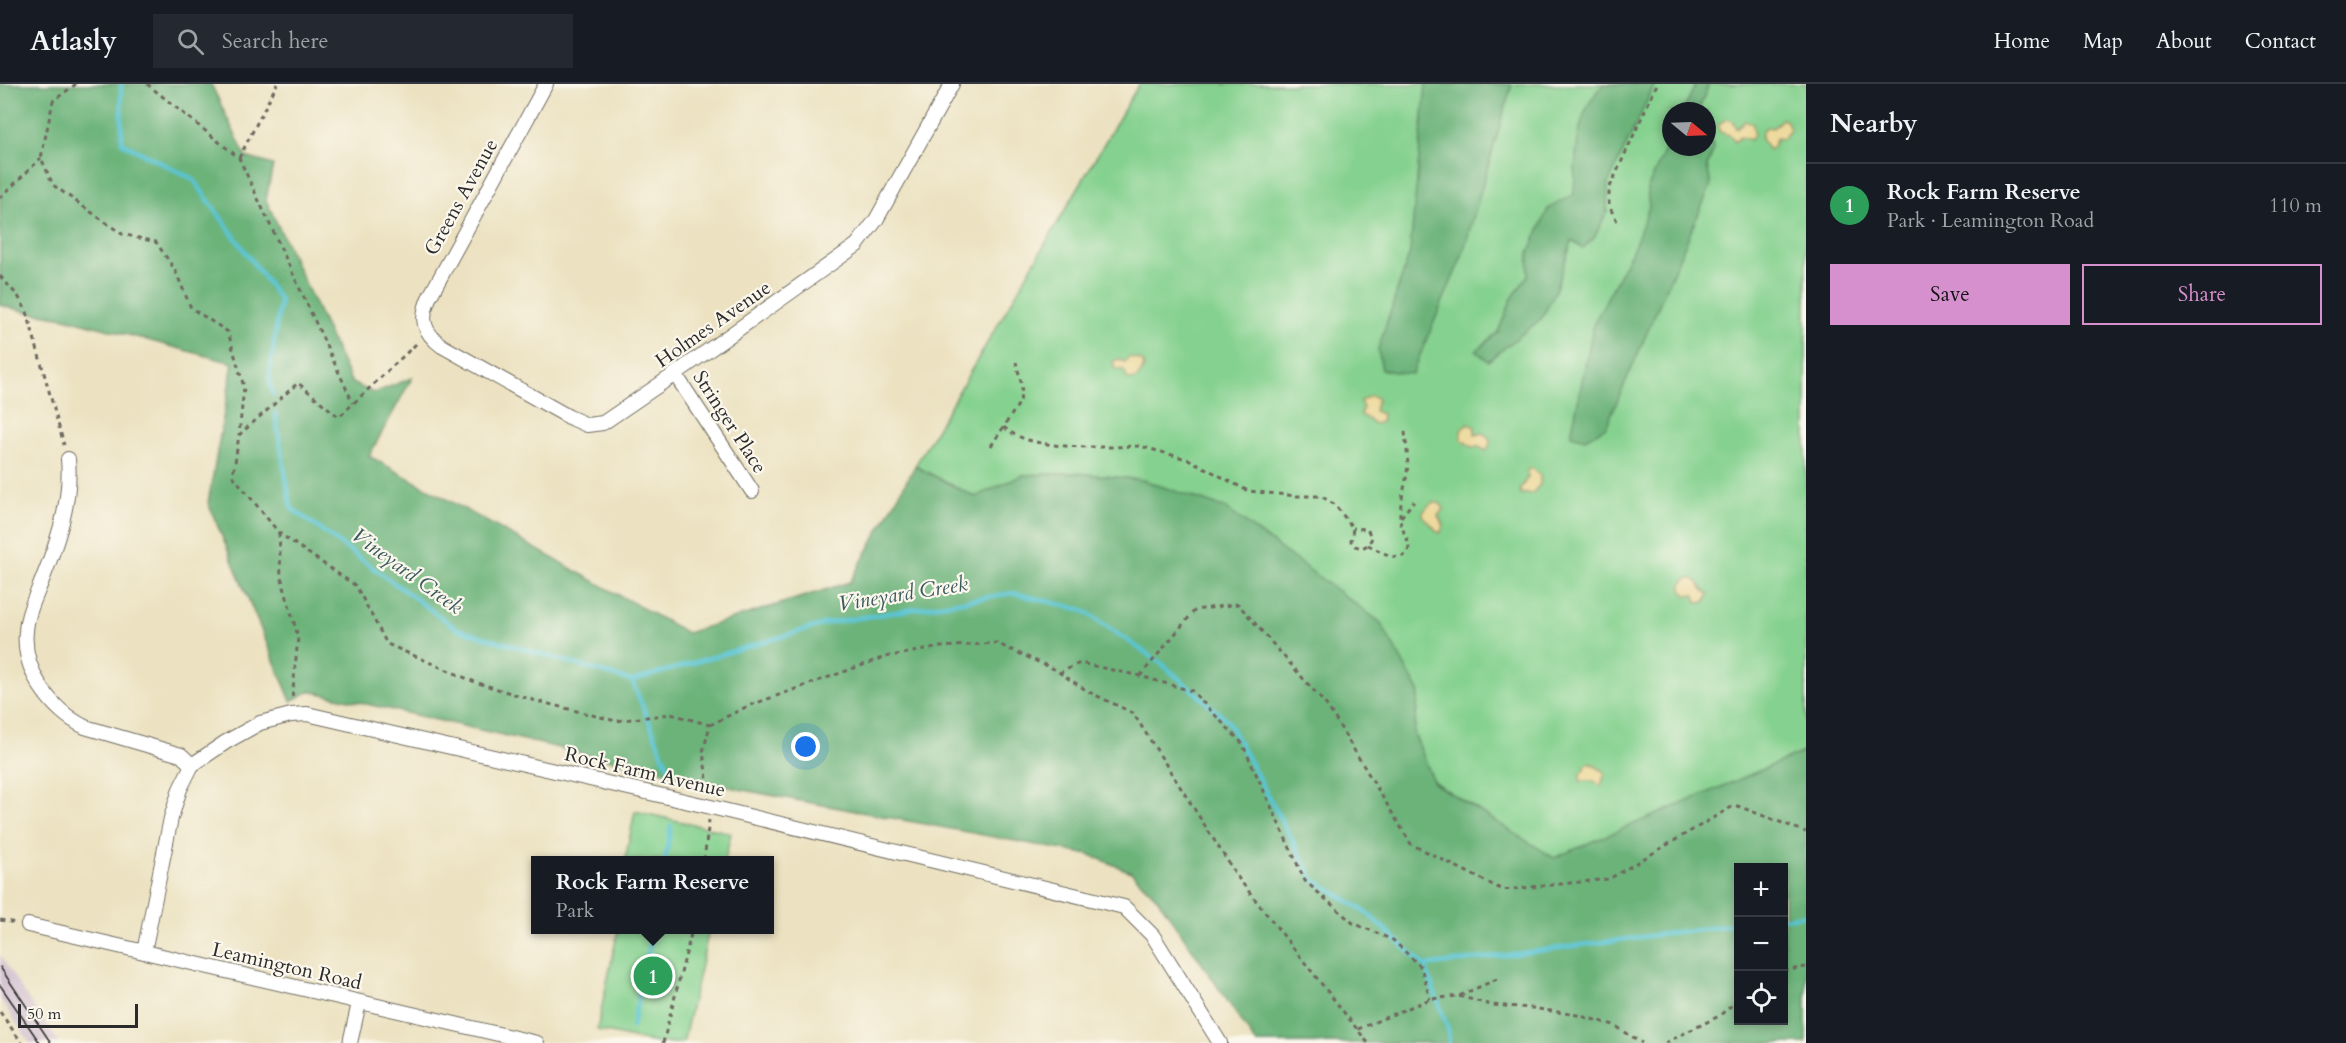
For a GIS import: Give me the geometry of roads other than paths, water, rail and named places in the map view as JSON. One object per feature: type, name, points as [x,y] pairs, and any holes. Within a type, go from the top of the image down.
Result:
[{"type":"street","name":"Greens Avenue","points":[[427,332],[423,317],[429,298],[546,84]]},
{"type":"street","name":"Holmes Avenue","points":[[427,332],[441,346],[586,425],[595,426],[603,423],[857,245],[876,219],[952,84]]},
{"type":"street","name":"Stringer Place","points":[[675,374],[752,491]]},
{"type":"street","points":[[68,459],[68,499],[26,631],[30,665],[46,694],[57,707],[76,722],[85,727],[181,754],[192,765],[180,789],[171,818],[144,952]]},
{"type":"street","name":"Rock Farm Avenue","points":[[192,765],[226,742],[261,723],[291,715],[307,714],[711,807],[1124,907],[1153,936],[1220,1043]]},
{"type":"street","name":"Leamington Road","points":[[28,925],[537,1043]]},
{"type":"street","points":[[350,1043],[359,1003]]},
{"type":"waterway","name":"Vineyard Creek","points":[[121,84],[122,143],[193,179],[280,300],[269,378],[273,395]]},
{"type":"waterway","name":"Vineyard Creek","points":[[275,413],[291,508],[457,629],[632,681],[828,623],[1013,593],[1083,610],[1162,664],[1227,720],[1313,879],[1367,913],[1425,966],[1448,1029],[1449,1043]]},
{"type":"waterway","points":[[632,681],[668,767]]},
{"type":"waterway","points":[[666,856],[671,826]]},
{"type":"waterway","points":[[1788,917],[1806,915]]},
{"type":"waterway","points":[[1425,966],[1734,925]]},
{"type":"waterway","points":[[632,1027],[652,934]]},
{"type":"tram line","points":[[0,967],[51,1043]]},
{"type":"tram line","points":[[0,985],[40,1043]]},
{"type":"place","name":"Rock Farm Reserve","points":[[653,976]]}]
